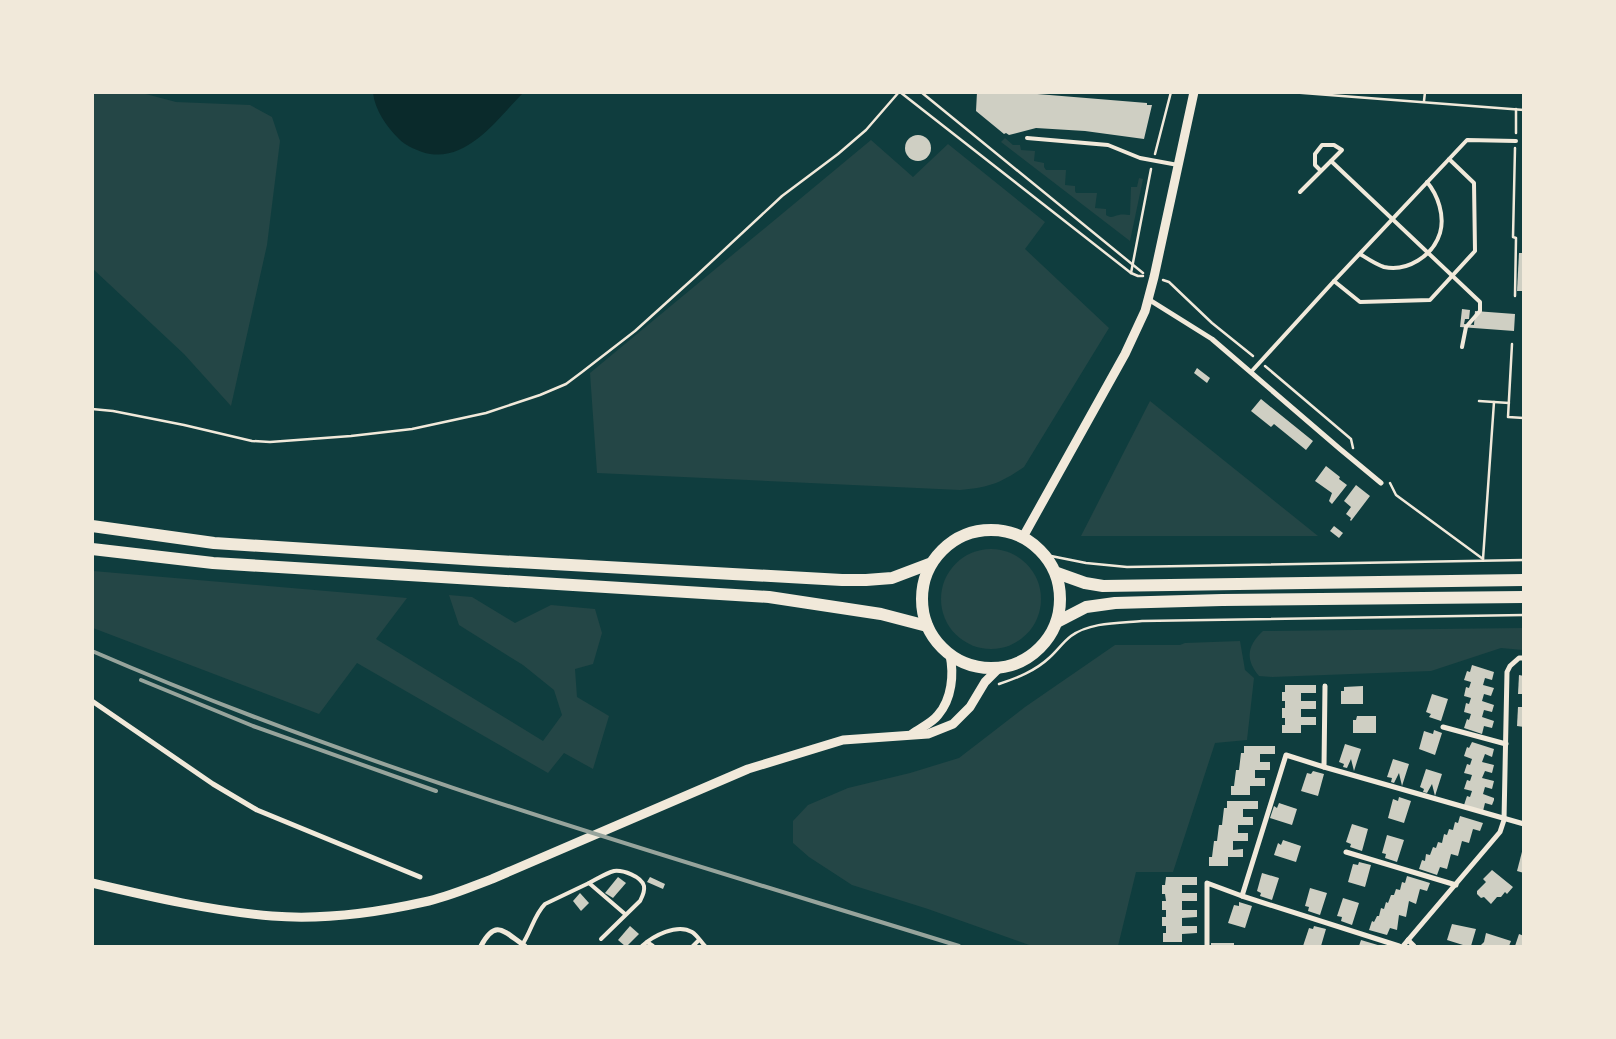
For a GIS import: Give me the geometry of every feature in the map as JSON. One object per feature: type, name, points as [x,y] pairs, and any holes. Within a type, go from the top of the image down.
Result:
[{"type":"main road","points":[[92,526],[214,543],[842,580],[892,578],[929,564]]},
{"type":"main road","points":[[979,530],[1001,531],[1023,538],[1046,555],[1057,574],[1060,604],[1057,622],[1049,638],[1036,654],[1016,665],[981,667],[950,655],[932,636],[923,610],[922,594],[929,564],[938,552],[957,537],[979,530]]},
{"type":"main road","points":[[92,548],[213,563],[769,597],[882,614],[927,626]]},
{"type":"main road","points":[[1057,574],[1103,586],[1524,580]]},
{"type":"main road","points":[[1057,622],[1086,608],[1123,602],[1524,596]]},
{"type":"street","points":[[1023,538],[1125,354],[1138,327],[1154,277],[1194,92]]},
{"type":"street","points":[[1148,299],[1212,339],[1381,483]]},
{"type":"street","points":[[912,734],[938,716],[944,706],[952,683],[950,655]]},
{"type":"street","points":[[1403,946],[1424,919],[1456,885],[1500,832],[1504,820],[1508,672],[1510,666],[1521,658]]},
{"type":"street","points":[[92,883],[216,909],[274,916],[319,916],[373,912],[425,902],[547,856],[748,769],[844,740],[928,734],[953,724],[970,707],[985,682],[1000,667]]},
{"type":"street","points":[[1324,767],[1325,686]]},
{"type":"street","points":[[92,701],[213,784],[257,810],[420,877]]},
{"type":"street","points":[[1443,727],[1506,744]]},
{"type":"street","points":[[1242,896],[1286,755],[1504,820],[1524,824]]},
{"type":"street","points":[[1346,852],[1456,885]]},
{"type":"street","points":[[1207,946],[1206,884],[1399,946]]},
{"type":"street","points":[[481,946],[489,933],[498,929],[523,946]]},
{"type":"street","points":[[1408,940],[1414,946]]},
{"type":"lane","points":[[1027,138],[1108,145],[1140,158],[1178,165]]},
{"type":"lane","points":[[1251,372],[1467,140],[1516,141]]},
{"type":"lane","points":[[1300,192],[1321,171],[1331,161],[1342,150],[1334,145],[1322,145],[1315,154],[1315,165],[1321,171]]},
{"type":"lane","points":[[1334,281],[1360,302],[1430,300],[1475,251],[1474,183],[1449,159]]},
{"type":"lane","points":[[1331,161],[1480,302],[1480,311],[1466,327],[1462,347]]},
{"type":"lane","points":[[1360,254],[1375,264],[1386,267],[1410,264],[1421,259],[1428,252],[1440,234],[1442,222],[1435,191],[1427,182]]},
{"type":"lane","points":[[523,946],[540,909],[545,904],[614,872],[623,871],[640,880],[644,886],[643,893],[640,901],[601,939]]},
{"type":"lane","points":[[589,883],[625,914]]},
{"type":"lane","points":[[642,946],[674,929],[694,932],[705,946]]},
{"type":"lane","points":[[693,946],[700,940]]},
{"type":"lane","points":[[647,942],[653,946]]},
{"type":"path","points":[[92,409],[113,411],[184,425],[252,441],[270,442],[338,438],[412,429],[486,413],[540,395],[566,384],[635,331],[782,196],[866,130],[900,92],[1131,273],[1138,276],[1146,276],[921,92]]},
{"type":"path","points":[[1131,273],[1153,160],[1170,92]]},
{"type":"path","points":[[1290,92],[1524,110]]},
{"type":"path","points":[[1424,101],[1425,92]]},
{"type":"path","points":[[1515,296],[1516,238],[1513,238],[1516,109]]},
{"type":"path","points":[[1154,277],[1169,282],[1212,323],[1351,439],[1354,455]]},
{"type":"path","points":[[1512,344],[1508,417],[1524,418]]},
{"type":"path","points":[[1479,401],[1509,402]]},
{"type":"path","points":[[1483,559],[1494,402]]},
{"type":"path","points":[[1390,482],[1396,495],[1483,559]]},
{"type":"path","points":[[1046,555],[1086,563],[1127,567],[1483,559],[1524,560]]},
{"type":"path","points":[[994,687],[1025,675],[1040,665],[1072,635],[1106,624],[1172,620],[1524,615]]},
{"type":"shaded area","points":[[373,92],[523,93],[479,138],[453,152],[438,155],[419,151],[399,139],[382,117],[376,106]]},
{"type":"shaded area","points":[[92,93],[142,93],[176,102],[250,105],[272,117],[280,141],[267,245],[231,406],[184,354],[93,269]]},
{"type":"shaded area","points":[[1005,138],[1013,145],[1020,145],[1021,150],[1035,151],[1034,161],[1044,163],[1046,170],[1066,170],[1065,185],[1075,186],[1076,193],[1097,193],[1095,208],[1106,209],[1106,215],[1110,217],[1130,215],[1131,187],[1137,187],[1139,178],[1143,179],[1130,241],[1001,142]]},
{"type":"shaded area","points":[[871,140],[913,177],[948,144],[1045,222],[1025,249],[1109,328],[1024,467],[994,484],[960,490],[597,473],[590,373]]},
{"type":"shaded area","points":[[1150,401],[1318,536],[1081,536]]},
{"type":"shaded area","points":[[991,549],[1001,550],[1019,557],[1033,571],[1040,589],[1040,609],[1033,627],[1019,641],[1001,648],[991,649],[981,648],[963,641],[949,627],[942,609],[941,599],[942,589],[949,571],[963,557],[981,550]]},
{"type":"shaded area","points":[[93,571],[407,598],[376,639],[543,741],[562,715],[554,690],[523,665],[459,625],[449,595],[472,597],[515,623],[551,605],[595,609],[602,633],[593,664],[575,669],[577,697],[609,716],[593,769],[564,753],[548,773],[357,663],[319,714],[93,628]]},
{"type":"shaded area","points":[[1523,628],[1523,650],[1501,648],[1431,671],[1272,677],[1259,676],[1251,664],[1250,658],[1251,647],[1263,631]]},
{"type":"shaded area","points":[[1240,641],[1245,670],[1254,678],[1247,740],[1215,743],[1173,872],[1136,872],[1118,946],[1032,946],[928,909],[852,885],[809,857],[793,843],[793,821],[808,805],[848,788],[910,773],[959,758],[1025,707],[1115,645],[1180,645],[1185,643]]},
{"type":"building","points":[[977,92],[1013,92],[1147,103],[1147,105],[1152,105],[1144,139],[1085,131],[1036,128],[1009,135],[1004,134],[976,111]]},
{"type":"building","points":[[918,135],[927,139],[931,148],[927,157],[918,161],[909,157],[905,148],[909,139]]},
{"type":"building","points":[[1519,253],[1524,253],[1524,291],[1517,291]]},
{"type":"building","points":[[1462,309],[1470,310],[1469,319],[1465,319],[1464,324],[1474,325],[1475,311],[1515,314],[1514,331],[1460,327]]},
{"type":"building","points":[[1197,368],[1210,378],[1207,383],[1194,373]]},
{"type":"building","points":[[1261,399],[1313,441],[1306,450],[1274,424],[1271,427],[1251,411]]},
{"type":"building","points":[[1326,466],[1347,485],[1332,504],[1329,501],[1332,493],[1315,481]]},
{"type":"building","points":[[1356,485],[1370,496],[1351,521],[1351,518],[1346,514],[1351,507],[1344,501]]},
{"type":"building","points":[[1334,526],[1343,533],[1339,538],[1330,531]]},
{"type":"building","points":[[1472,665],[1494,672],[1492,680],[1485,678],[1483,685],[1494,688],[1491,696],[1484,694],[1482,701],[1494,705],[1492,712],[1484,710],[1482,717],[1494,721],[1492,728],[1484,726],[1482,734],[1464,728],[1471,714],[1464,712],[1466,703],[1469,704],[1471,698],[1464,696],[1466,687],[1469,688],[1471,682],[1464,680],[1467,671],[1470,672]]},
{"type":"building","points":[[1519,675],[1524,676],[1524,694],[1518,694]]},
{"type":"building","points":[[1285,685],[1316,685],[1316,693],[1301,693],[1301,701],[1316,701],[1316,709],[1301,709],[1301,717],[1316,717],[1316,725],[1301,725],[1301,733],[1282,733],[1282,725],[1285,725],[1285,718],[1282,718],[1282,708],[1285,708],[1285,701],[1282,701],[1282,692],[1285,692]]},
{"type":"building","points":[[1363,686],[1363,704],[1341,704],[1341,691],[1344,691],[1344,687]]},
{"type":"building","points":[[1432,694],[1448,699],[1441,721],[1429,717],[1431,714],[1426,712]]},
{"type":"building","points":[[1518,707],[1524,707],[1524,727],[1517,726]]},
{"type":"building","points":[[1357,716],[1376,716],[1376,733],[1353,733],[1353,720],[1356,720]]},
{"type":"building","points":[[1434,730],[1442,733],[1435,755],[1419,749],[1424,731],[1433,734]]},
{"type":"building","points":[[1472,742],[1494,749],[1492,757],[1485,754],[1482,762],[1494,765],[1492,773],[1485,771],[1482,778],[1494,781],[1492,789],[1485,787],[1483,794],[1494,798],[1494,800],[1492,805],[1485,803],[1483,811],[1464,805],[1467,796],[1470,797],[1472,791],[1464,789],[1467,780],[1470,781],[1472,775],[1464,773],[1467,764],[1470,765],[1472,759],[1464,756],[1467,747],[1469,748]]},
{"type":"building","points":[[1345,744],[1361,749],[1354,771],[1351,759],[1347,768],[1343,767],[1344,764],[1339,762]]},
{"type":"building","points":[[1244,746],[1275,746],[1275,754],[1260,754],[1260,762],[1270,762],[1270,770],[1255,770],[1255,778],[1265,778],[1265,786],[1250,786],[1250,795],[1231,795],[1231,786],[1234,786],[1236,770],[1239,770],[1241,753],[1244,753]]},
{"type":"building","points":[[1393,759],[1409,764],[1402,786],[1399,773],[1394,783],[1391,782],[1392,778],[1387,777]]},
{"type":"building","points":[[1426,769],[1442,774],[1435,796],[1432,784],[1427,793],[1423,792],[1424,789],[1420,787]]},
{"type":"building","points":[[1313,771],[1324,774],[1318,796],[1301,791],[1307,773],[1311,774]]},
{"type":"building","points":[[1399,797],[1411,801],[1404,823],[1388,818],[1393,799],[1398,801]]},
{"type":"building","points":[[1227,801],[1258,801],[1258,809],[1243,809],[1243,817],[1253,817],[1253,825],[1238,825],[1238,833],[1248,833],[1248,841],[1233,841],[1233,850],[1243,849],[1243,857],[1228,857],[1228,866],[1209,866],[1209,857],[1212,857],[1214,841],[1217,841],[1219,825],[1222,825],[1224,808],[1227,808]]},
{"type":"building","points":[[1279,803],[1297,809],[1292,825],[1270,818],[1274,806],[1277,808]]},
{"type":"building","points":[[1460,816],[1483,823],[1480,831],[1473,829],[1469,843],[1462,841],[1458,856],[1451,854],[1447,869],[1440,867],[1437,875],[1419,869],[1422,860],[1425,861],[1426,854],[1430,855],[1433,847],[1436,848],[1438,842],[1442,843],[1444,834],[1447,835],[1449,829],[1453,830],[1455,822],[1458,823]]},
{"type":"building","points":[[1352,824],[1368,829],[1362,851],[1350,847],[1351,844],[1346,842]]},
{"type":"building","points":[[1387,835],[1404,840],[1397,862],[1385,858],[1386,854],[1382,853]]},
{"type":"building","points":[[1283,840],[1301,846],[1296,862],[1274,855],[1278,843],[1281,845]]},
{"type":"building","points":[[1524,848],[1524,873],[1517,871]]},
{"type":"building","points":[[1359,862],[1371,865],[1365,887],[1348,882],[1353,864],[1358,865]]},
{"type":"building","points":[[1492,870],[1513,887],[1507,894],[1505,892],[1501,897],[1497,897],[1491,904],[1484,897],[1481,898],[1477,891],[1486,882],[1483,879]]},
{"type":"building","points":[[1262,873],[1279,878],[1272,900],[1260,896],[1261,893],[1257,891]]},
{"type":"building","points":[[1407,876],[1430,883],[1427,891],[1420,889],[1416,904],[1409,901],[1406,917],[1399,915],[1397,930],[1390,928],[1387,935],[1369,930],[1372,921],[1374,922],[1377,916],[1379,916],[1381,908],[1384,909],[1386,902],[1388,903],[1396,889],[1400,890],[1402,882],[1405,883]]},
{"type":"building","points":[[618,877],[626,883],[613,898],[605,893]]},
{"type":"building","points":[[650,877],[665,884],[663,889],[647,882]]},
{"type":"building","points":[[1166,877],[1197,877],[1197,885],[1182,885],[1182,893],[1197,893],[1197,901],[1182,901],[1182,910],[1197,910],[1197,917],[1182,918],[1182,926],[1197,926],[1197,933],[1182,934],[1182,942],[1163,942],[1163,933],[1166,933],[1166,926],[1162,926],[1162,917],[1166,917],[1166,910],[1162,910],[1162,901],[1166,901],[1165,894],[1162,894],[1162,885],[1165,885]]},
{"type":"building","points":[[1310,888],[1327,893],[1320,915],[1308,911],[1309,907],[1305,906]]},
{"type":"building","points":[[580,893],[589,903],[581,911],[573,901]]},
{"type":"building","points":[[1343,898],[1359,903],[1352,925],[1341,921],[1342,917],[1337,916]]},
{"type":"building","points":[[1239,902],[1252,906],[1245,928],[1228,923],[1234,905],[1239,906]]},
{"type":"building","points":[[1452,924],[1476,929],[1471,946],[1463,946],[1447,940]]},
{"type":"building","points":[[630,926],[639,934],[625,946],[618,940]]},
{"type":"building","points":[[1314,926],[1326,929],[1321,946],[1303,946],[1309,928],[1313,929]]},
{"type":"building","points":[[1486,933],[1511,941],[1509,946],[1480,946],[1484,942]]},
{"type":"building","points":[[1519,934],[1524,936],[1524,946],[1515,946]]},
{"type":"building","points":[[1361,940],[1381,946],[1359,946]]},
{"type":"building","points":[[1211,943],[1234,943],[1234,946],[1211,946]]},
{"type":"railway","points":[[92,651],[198,695],[305,736],[413,774],[631,845],[959,946]]},
{"type":"railway","points":[[141,680],[253,726],[436,791]]}]
